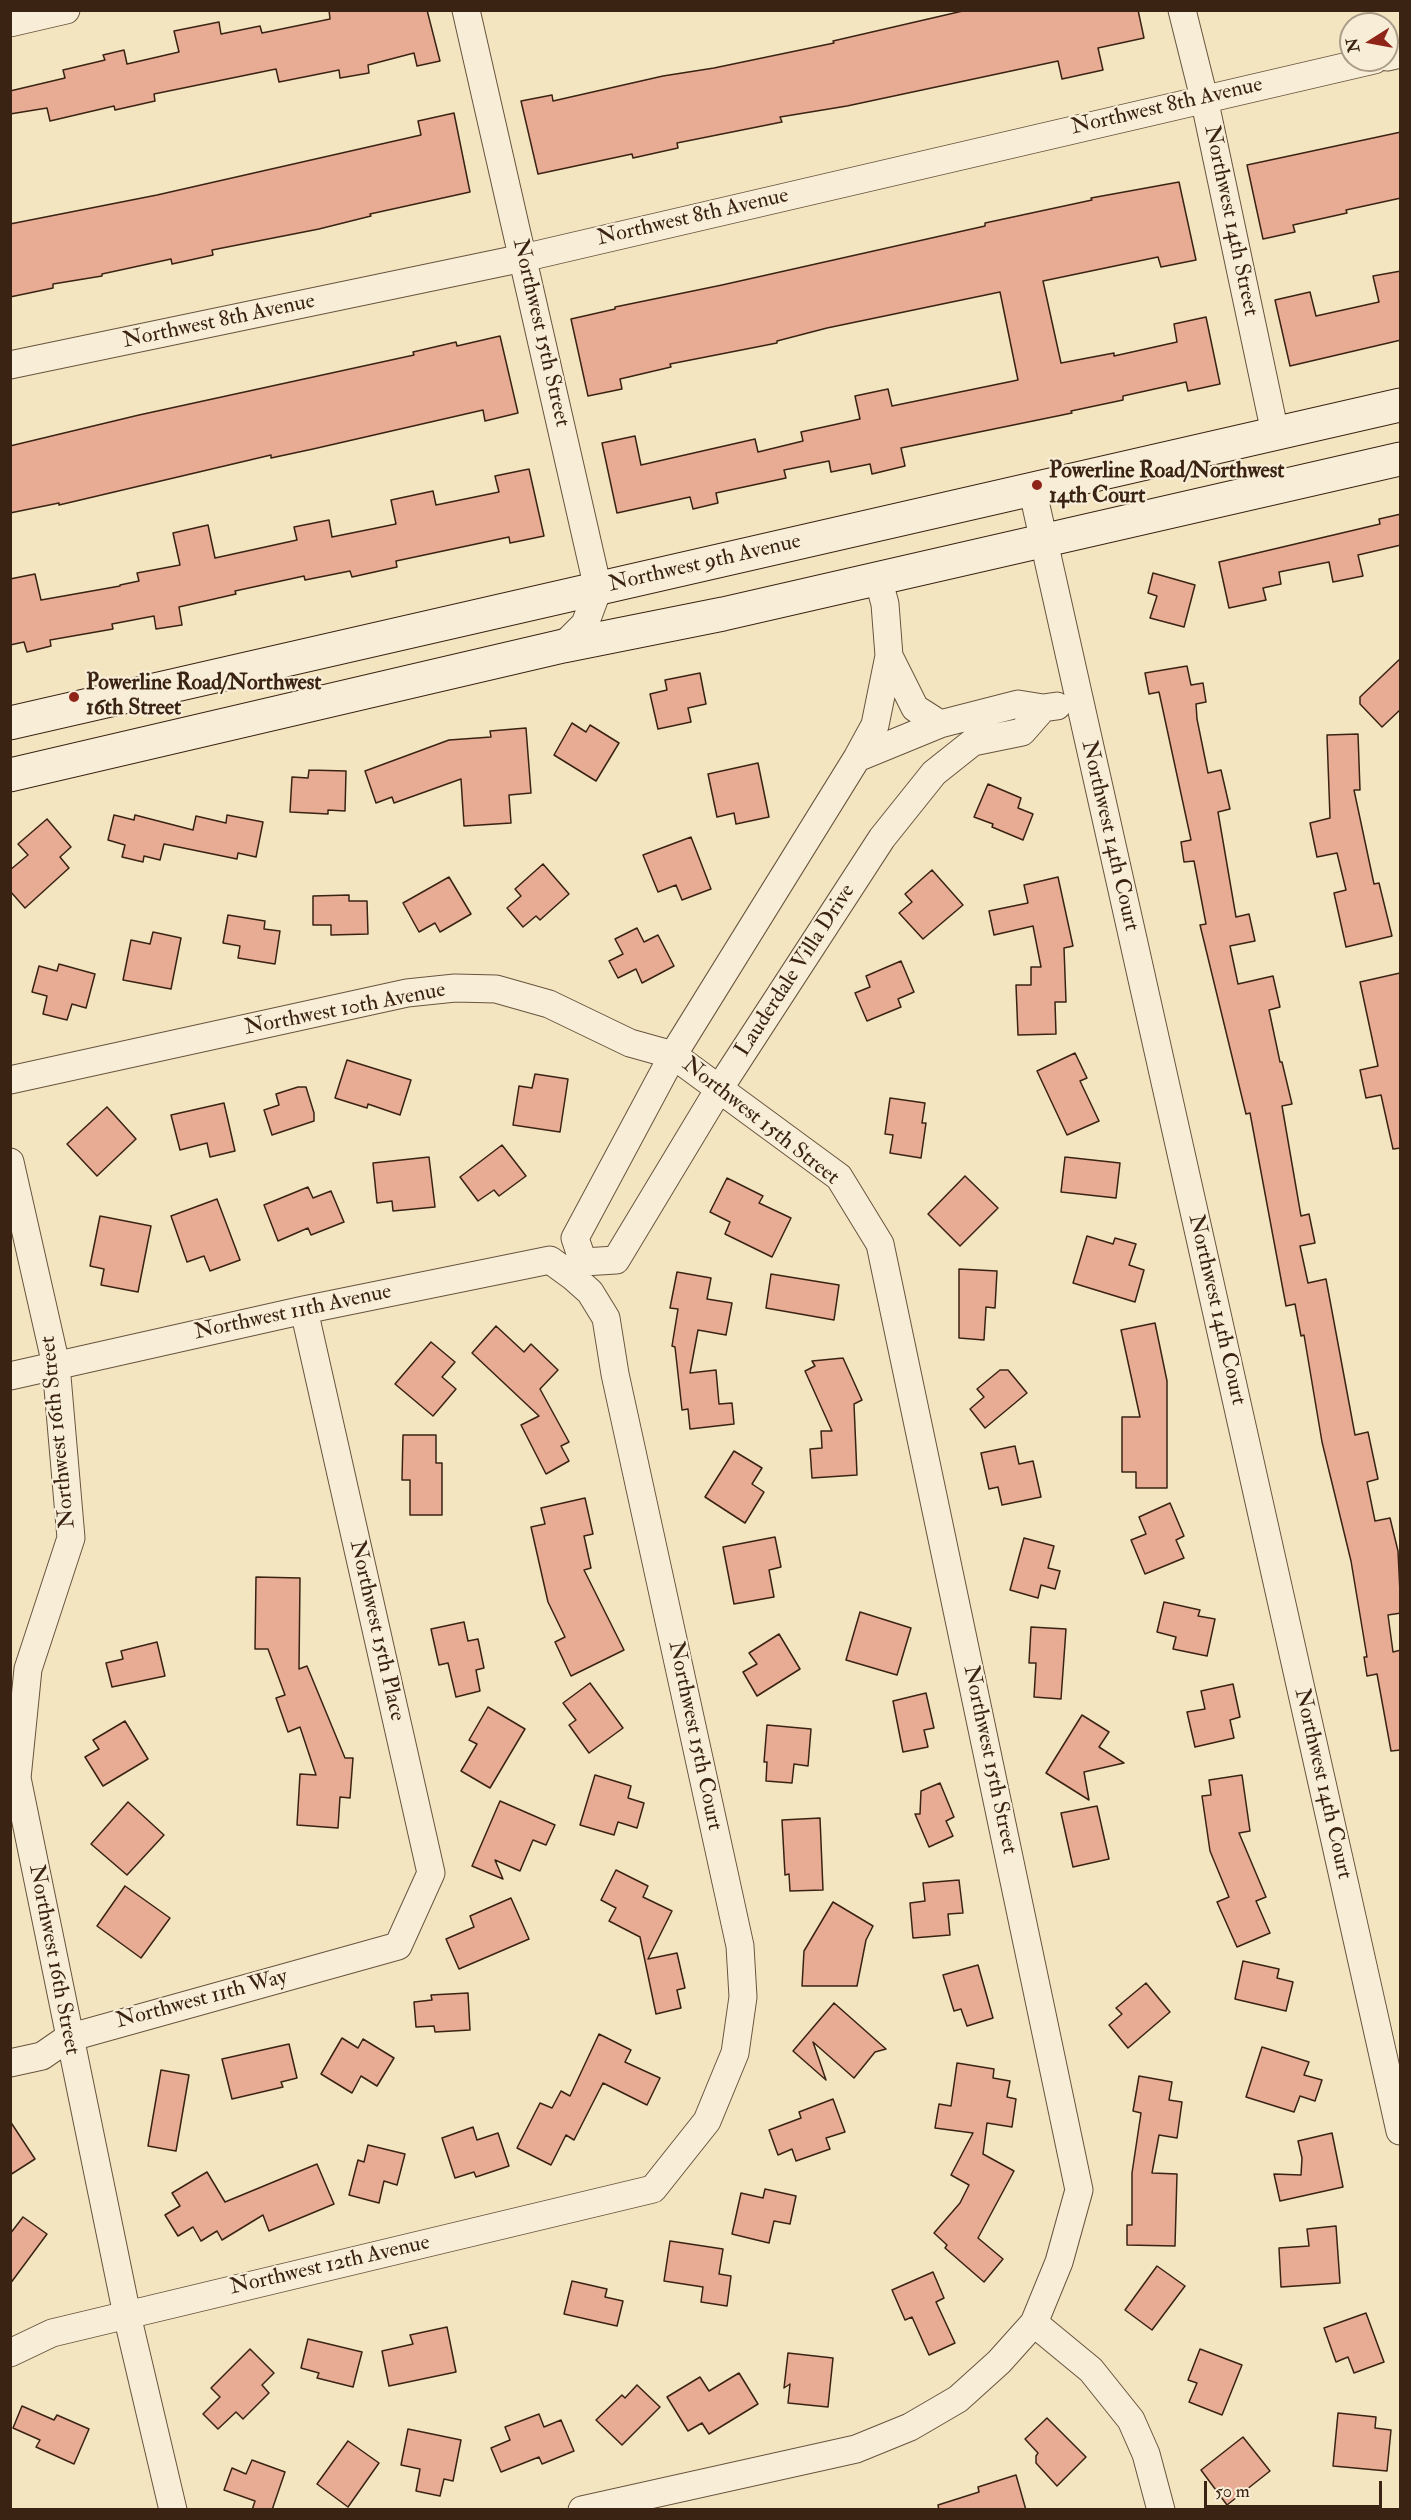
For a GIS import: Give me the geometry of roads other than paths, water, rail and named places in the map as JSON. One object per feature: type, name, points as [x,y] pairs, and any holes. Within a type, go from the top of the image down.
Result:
[{"type":"main road","name":"Northwest 9th Avenue","points":[[10,723],[1401,405]]},
{"type":"main road","points":[[10,775],[563,646],[723,614],[1401,459]]},
{"type":"street","points":[[10,23],[66,10]]},
{"type":"street","name":"Northwest 15th Street","points":[[466,10],[598,589]]},
{"type":"street","name":"Northwest 14th Street","points":[[1182,10],[1204,98],[1275,433]]},
{"type":"street","name":"Northwest 8th Avenue","points":[[10,365],[522,258],[1339,68]]},
{"type":"street","name":"Northwest 14th Court","points":[[1032,488],[1401,2131]]},
{"type":"street","points":[[578,1269],[575,1238],[673,1055],[875,726],[889,656],[885,604],[878,578]]},
{"type":"street","points":[[563,646],[585,624],[598,589]]},
{"type":"street","points":[[889,656],[915,708],[940,724]]},
{"type":"street","points":[[857,758],[940,724],[1018,704],[1043,708],[1079,704]]},
{"type":"street","name":"Lauderdale Villa Drive","points":[[578,1269],[616,1260],[719,1089],[882,838],[934,773],[973,742],[1022,732],[1043,708]]},
{"type":"street","name":"Northwest 10th Avenue","points":[[10,1080],[407,993],[455,988],[496,989],[549,1004],[630,1043],[673,1055]]},
{"type":"street","name":"Northwest 15th Street","points":[[582,2510],[856,2448],[910,2427],[958,2399],[999,2362],[1034,2323],[1059,2262],[1079,2190],[880,1244],[838,1177],[673,1055]]},
{"type":"street","name":"Northwest 16th Street","points":[[10,1162],[56,1365],[71,1538],[20,1671],[16,1778],[127,2315],[173,2510]]},
{"type":"street","name":"Northwest 11th Avenue","points":[[10,1376],[304,1310],[550,1260],[578,1269]]},
{"type":"street","name":"Northwest 15th Court","points":[[578,1269],[606,1317],[615,1374],[740,1946],[743,1996],[735,2053],[706,2121],[653,2189]]},
{"type":"street","name":"Northwest 15th Place","points":[[304,1310],[431,1872],[398,1946]]},
{"type":"street","name":"Northwest 11th Way","points":[[10,2063],[42,2056],[69,2037],[398,1946]]},
{"type":"street","name":"Northwest 12th Avenue","points":[[10,2353],[52,2333],[653,2189]]},
{"type":"street","points":[[1034,2323],[1091,2370],[1131,2420],[1146,2454],[1161,2510]]},
{"type":"place","name":"Powerline Road/Northwest 14th Court","points":[[1037,485]]},
{"type":"place","name":"Powerline Road/Northwest 16th Street","points":[[74,697]]}]
